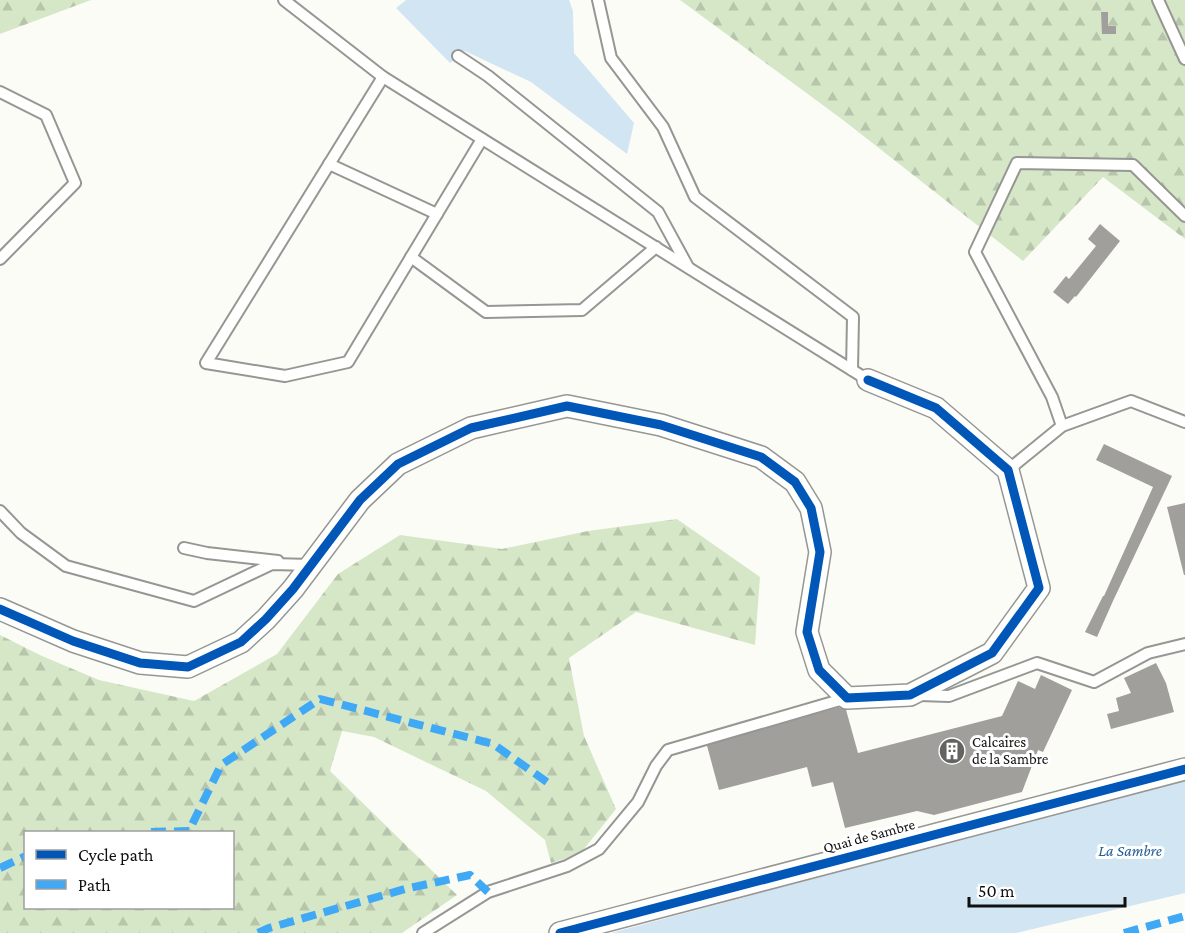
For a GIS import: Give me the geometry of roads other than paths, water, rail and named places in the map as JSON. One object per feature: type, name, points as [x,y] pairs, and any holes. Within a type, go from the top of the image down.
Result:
[{"type":"street","points":[[0,609],[73,641],[140,663],[188,667],[241,642],[266,619],[293,589],[360,500],[398,464],[471,428],[567,406],[661,425],[761,457],[795,482],[811,508],[820,552],[807,632],[819,670],[847,698],[910,695],[992,653],[1039,588],[1008,470],[936,408],[860,375]]},
{"type":"street","name":"Quai de Sambre","points":[[560,933],[1185,769]]},
{"type":"lane","points":[[284,0],[383,77],[860,375]]},
{"type":"lane","points":[[598,0],[611,58],[663,127],[695,197],[853,317],[860,375]]},
{"type":"lane","points":[[1158,0],[1185,59]]},
{"type":"lane","points":[[458,56],[488,76],[658,212],[688,268]]},
{"type":"lane","points":[[383,77],[206,363],[285,376],[348,362],[482,139]]},
{"type":"lane","points":[[0,92],[46,115],[75,183],[0,259]]},
{"type":"lane","points":[[1062,426],[1052,398],[975,252],[1017,163],[1133,165],[1185,216]]},
{"type":"lane","points":[[328,164],[437,214]]},
{"type":"lane","points":[[411,257],[486,312],[582,310],[656,247]]},
{"type":"lane","points":[[1008,470],[1062,426],[1131,401],[1185,422]]},
{"type":"lane","points":[[0,511],[21,533],[66,566],[194,601],[272,564],[311,565]]},
{"type":"lane","points":[[184,548],[207,553],[311,565]]},
{"type":"lane","points":[[910,695],[949,696],[1037,663],[1094,682],[1148,653],[1185,645]]},
{"type":"lane","points":[[423,933],[488,892],[567,866],[599,849],[638,802],[656,766],[668,750],[847,698]]},
{"type":"water","points":[[406,0],[569,0],[573,11],[574,53],[634,123],[627,154],[531,82],[465,51],[450,63],[396,8]]},
{"type":"water","name":"La Sambre","points":[[1185,779],[1185,893],[1016,933],[611,933]]},
{"type":"place","name":"Calcaires de la Sambre","points":[[952,751]]}]
